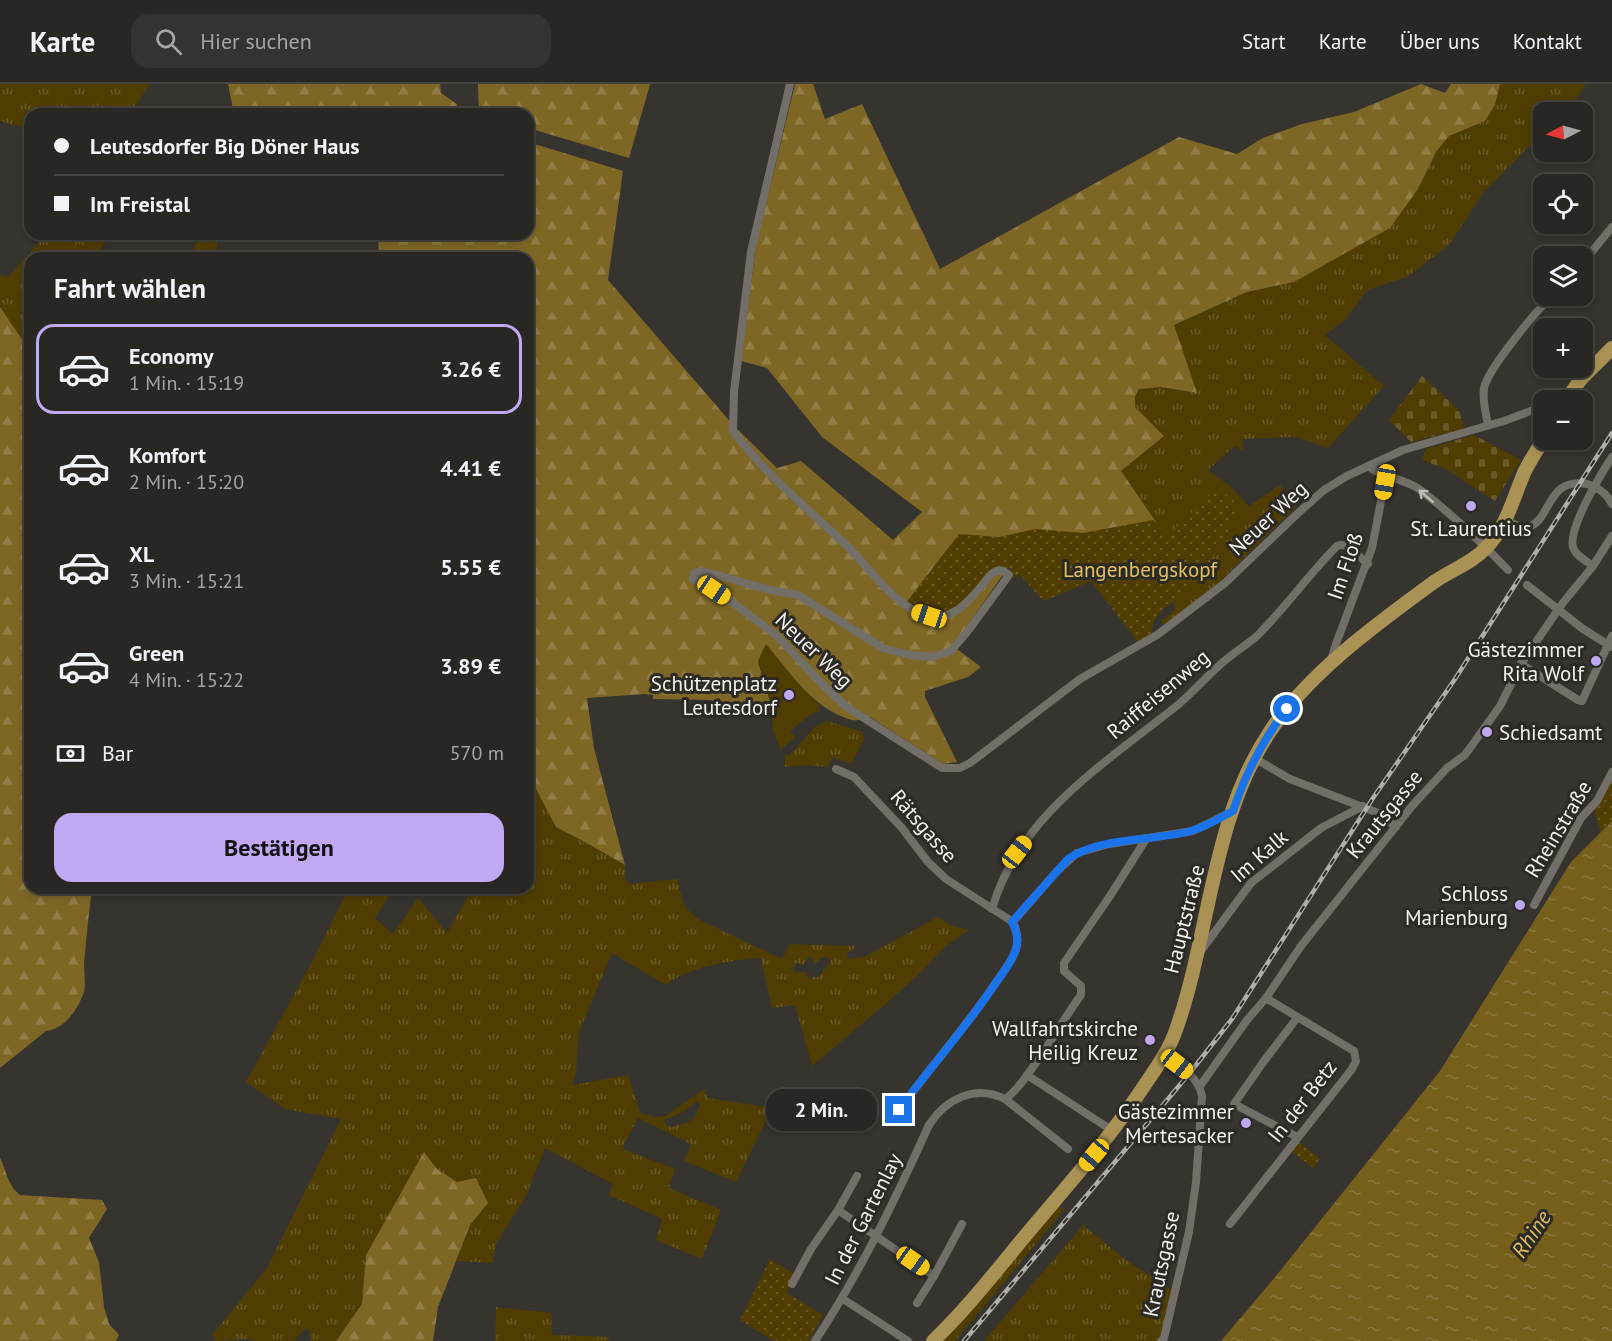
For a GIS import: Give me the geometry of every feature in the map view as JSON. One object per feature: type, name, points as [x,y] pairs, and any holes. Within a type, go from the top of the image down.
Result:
[{"type":"main road","points":[[1573,390],[1612,348]]},
{"type":"main road","name":"Hauptstraße","points":[[933,1341],[967,1306],[1113,1131],[1165,1055],[1179,1023],[1233,811],[1254,758],[1271,730],[1287,709],[1330,666],[1413,598],[1486,548],[1505,520],[1526,470],[1538,450]]},
{"type":"street","name":"Neuer Weg","points":[[790,84],[751,252],[734,392],[733,431],[775,480],[846,545],[891,592],[915,612],[939,618],[954,613],[974,595],[991,574],[997,570],[1009,575],[951,651],[933,657],[910,655],[884,648],[798,595],[770,590],[702,571],[692,576],[693,579],[736,605],[776,635],[826,688],[849,708],[942,768],[950,769],[970,763],[1080,679],[1157,635],[1225,583],[1324,490],[1347,476],[1403,450],[1533,410]]},
{"type":"street","points":[[1593,251],[1612,228]]},
{"type":"street","points":[[1488,425],[1484,393],[1488,379],[1520,332],[1542,306]]},
{"type":"street","points":[[1593,566],[1577,554],[1573,547],[1574,528],[1612,457]]},
{"type":"street","points":[[1368,466],[1418,489],[1468,529],[1508,570]]},
{"type":"street","name":"Im Floß","points":[[1330,666],[1336,644],[1368,564],[1386,475]]},
{"type":"street","points":[[1598,480],[1612,493]]},
{"type":"street","points":[[1505,520],[1526,527],[1537,521],[1555,494],[1569,485],[1592,486],[1602,491],[1612,504]]},
{"type":"street","name":"Krautsgasse","points":[[1161,1341],[1164,1338],[1189,1232],[1200,1137],[1202,1096],[1200,1086],[1247,1020],[1266,998],[1301,945],[1412,806],[1438,777],[1465,755],[1500,706],[1521,664],[1611,538]]},
{"type":"street","name":"Raiffeisenweg","points":[[992,909],[996,894],[1017,852],[1056,803],[1181,702],[1222,663],[1256,636],[1337,546],[1346,544],[1368,564]]},
{"type":"street","points":[[1521,664],[1578,700],[1582,700],[1611,643],[1558,610],[1527,585]]},
{"type":"street","points":[[1254,758],[1290,778],[1378,813],[1396,827]]},
{"type":"street","name":"Rätsgasse","points":[[836,769],[854,777],[928,862],[946,879],[1012,922]]},
{"type":"street","name":"Rheinstraße","points":[[1534,905],[1576,826],[1597,801],[1612,772]]},
{"type":"street","name":"Im Kalk","points":[[1197,954],[1203,950],[1235,902],[1251,883],[1321,828],[1363,806]]},
{"type":"street","points":[[899,1110],[930,1067],[941,1058],[983,1002],[1015,954],[1018,939],[1012,922],[1068,859],[1077,853],[1109,844],[1193,831],[1233,811]]},
{"type":"street","points":[[1068,1149],[1005,1099],[1027,1075],[1082,990],[1064,971],[1064,963],[1146,839]]},
{"type":"street","name":"In der Betz","points":[[1230,1224],[1352,1069],[1356,1056],[1354,1051],[1266,998]]},
{"type":"street","points":[[1297,1018],[1263,1061],[1234,1104],[1297,1137]]},
{"type":"street","points":[[1165,1055],[1200,1086]]},
{"type":"street","points":[[1027,1075],[1113,1131]]},
{"type":"street","name":"In der Gartenlay","points":[[815,1341],[843,1299],[876,1236],[928,1125],[949,1102],[978,1093],[997,1095],[1005,1099]]},
{"type":"street","points":[[792,1284],[857,1176]]},
{"type":"street","points":[[838,1210],[934,1276]]},
{"type":"street","points":[[917,1303],[962,1224]]},
{"type":"street","points":[[843,1299],[908,1341]]},
{"type":"green space","points":[[0,84],[150,84],[134,108],[24,108],[24,127],[0,121]]},
{"type":"green space","points":[[228,84],[440,84],[441,93],[457,104],[457,108],[233,108]]},
{"type":"green space","points":[[478,84],[650,84],[629,158],[534,130],[534,108],[479,108]]},
{"type":"green space","points":[[795,84],[813,84],[825,119],[862,104],[940,269],[1179,137],[1237,154],[1263,138],[1302,124],[1354,112],[1421,84],[1445,93],[1451,84],[1500,84],[1495,105],[1485,121],[1449,136],[1436,152],[1418,189],[1390,228],[1294,282],[1247,292],[1174,325],[1197,393],[1161,387],[1139,389],[1135,397],[1135,407],[1164,436],[1121,471],[1167,538],[1231,509],[1239,511],[1209,562],[1150,616],[1151,633],[1139,643],[1093,577],[1009,566],[953,646],[981,667],[968,677],[925,691],[925,697],[957,762],[943,764],[870,717],[852,720],[826,708],[794,679],[766,645],[758,662],[771,704],[722,705],[711,700],[653,699],[653,695],[645,694],[587,698],[594,748],[625,865],[556,827],[535,787],[534,252],[379,252],[378,240],[534,240],[534,144],[623,171],[608,280],[734,426],[777,468],[801,461],[893,540],[922,512],[822,437],[767,368],[741,361],[756,246]]},
{"type":"green space","points":[[1500,84],[1586,84],[1574,102],[1533,102],[1533,142],[1483,193],[1449,245],[1407,277],[1367,290],[1345,320],[1325,335],[1384,386],[1328,448],[1296,437],[1242,439],[1243,451],[1235,446],[1208,470],[1231,487],[1249,506],[1280,485],[1296,507],[1215,586],[1164,625],[1161,621],[1173,612],[1176,600],[1167,538],[1121,471],[1163,436],[1135,407],[1135,397],[1139,389],[1161,387],[1196,393],[1174,325],[1247,292],[1294,282],[1405,206],[1418,189],[1436,152],[1449,136],[1485,121],[1495,105]]},
{"type":"green space","points":[[42,240],[108,240],[98,252],[31,252]]},
{"type":"green space","points":[[198,240],[218,240],[216,252],[192,252]]},
{"type":"green space","points":[[24,259],[24,342],[0,307],[0,275],[8,277]]},
{"type":"green space","points":[[0,307],[24,342],[24,894],[91,894],[84,964],[85,989],[78,1005],[65,1022],[46,1031],[0,1068]]},
{"type":"green space","points":[[1422,376],[1459,410],[1464,429],[1411,442],[1389,420]]},
{"type":"green space","points":[[1474,435],[1521,460],[1495,501],[1446,469],[1422,460],[1426,449]]},
{"type":"green space","name":"Langenbergskopf","points":[[1218,488],[1234,501],[1239,512],[1205,570],[1182,598],[1164,608],[1154,620],[1151,635],[1138,642],[1091,581],[1044,601],[1019,574],[1013,578],[1011,568],[1003,567],[952,612],[920,614],[905,604],[959,534],[999,537],[1036,529],[1083,533],[1153,520],[1169,534]]},
{"type":"green space","name":"Schützenplatz Leutesdorf","points":[[766,644],[800,686],[818,703],[820,711],[812,713],[790,731],[795,737],[781,750],[773,730],[771,704],[758,661]]},
{"type":"green space","points":[[827,721],[860,731],[865,737],[851,764],[833,757],[827,767],[808,765],[785,767],[785,754],[789,756],[815,727]]},
{"type":"green space","points":[[535,769],[535,787],[556,827],[625,865],[625,878],[629,884],[677,879],[684,906],[698,919],[782,959],[790,944],[854,946],[854,949],[846,954],[849,959],[866,956],[938,917],[952,926],[969,930],[947,945],[917,976],[812,1066],[795,1005],[772,1008],[761,958],[724,962],[699,969],[676,978],[666,985],[612,953],[579,1032],[576,1073],[572,1085],[628,1075],[640,1113],[655,1117],[666,1116],[704,1089],[708,1098],[772,1108],[736,1182],[684,1161],[691,1144],[638,1118],[624,1144],[623,1149],[675,1169],[669,1188],[721,1210],[702,1259],[656,1240],[662,1219],[609,1195],[613,1184],[545,1148],[526,1196],[497,1242],[492,1263],[456,1261],[470,1225],[488,1202],[437,1169],[366,1255],[362,1304],[336,1341],[311,1341],[308,1327],[293,1341],[254,1341],[251,1339],[216,1341],[212,1335],[267,1268],[341,1119],[285,1109],[246,1082],[313,960],[346,894],[390,894],[375,918],[393,934],[418,898],[447,933],[470,894],[534,894]],"holes":[[[810,956],[815,964],[825,956],[831,960],[819,977],[810,979],[805,972],[792,970],[797,962],[803,965]],[[697,1101],[700,1105],[695,1117],[689,1122],[671,1127],[666,1125],[664,1120],[683,1112]]]},
{"type":"green space","points":[[1612,774],[1612,821],[1601,832],[1594,810]]},
{"type":"green space","points":[[1297,1141],[1320,1159],[1313,1168],[1290,1150]]},
{"type":"green space","points":[[424,1152],[437,1169],[457,1182],[476,1178],[488,1203],[470,1225],[438,1307],[433,1341],[336,1341],[362,1304],[366,1255]]},
{"type":"green space","points":[[0,1158],[10,1182],[20,1195],[102,1200],[107,1209],[89,1238],[99,1262],[104,1307],[109,1324],[119,1335],[116,1341],[0,1341]]},
{"type":"green space","points":[[1059,1206],[1064,1210],[955,1341],[940,1341],[960,1322]]},
{"type":"green space","points":[[1083,1225],[1126,1260],[1172,1290],[1161,1338],[1157,1341],[984,1341]]},
{"type":"green space","points":[[770,1259],[793,1273],[787,1293],[823,1315],[809,1341],[774,1341],[740,1320]]},
{"type":"green space","points":[[496,1307],[551,1313],[552,1335],[610,1337],[608,1341],[495,1341]]},
{"type":"water","name":"Rhine","points":[[1612,821],[1612,1341],[1221,1341],[1440,1071],[1571,862]]},
{"type":"railway","points":[[964,1341],[1189,1074],[1232,1019],[1373,798],[1455,679],[1612,433]]},
{"type":"place","name":"St. Laurentius","points":[[1471,506]]},
{"type":"place","name":"Gästezimmer Rita Wolf","points":[[1596,661]]},
{"type":"place","name":"Schützenplatz Leutesdorf","points":[[789,695]]},
{"type":"place","name":"Schiedsamt","points":[[1487,732]]},
{"type":"place","name":"Schloss Marienburg","points":[[1520,905]]},
{"type":"place","name":"Wallfahrtskirche Heilig Kreuz","points":[[1150,1040]]},
{"type":"place","name":"Gästezimmer Mertesacker","points":[[1246,1123]]},
{"type":"route","points":[[899,1110],[930,1067],[941,1058],[983,1002],[1015,954],[1018,939],[1012,922],[1068,859],[1077,853],[1109,844],[1193,831],[1233,811],[1254,758],[1287,709]]}]
